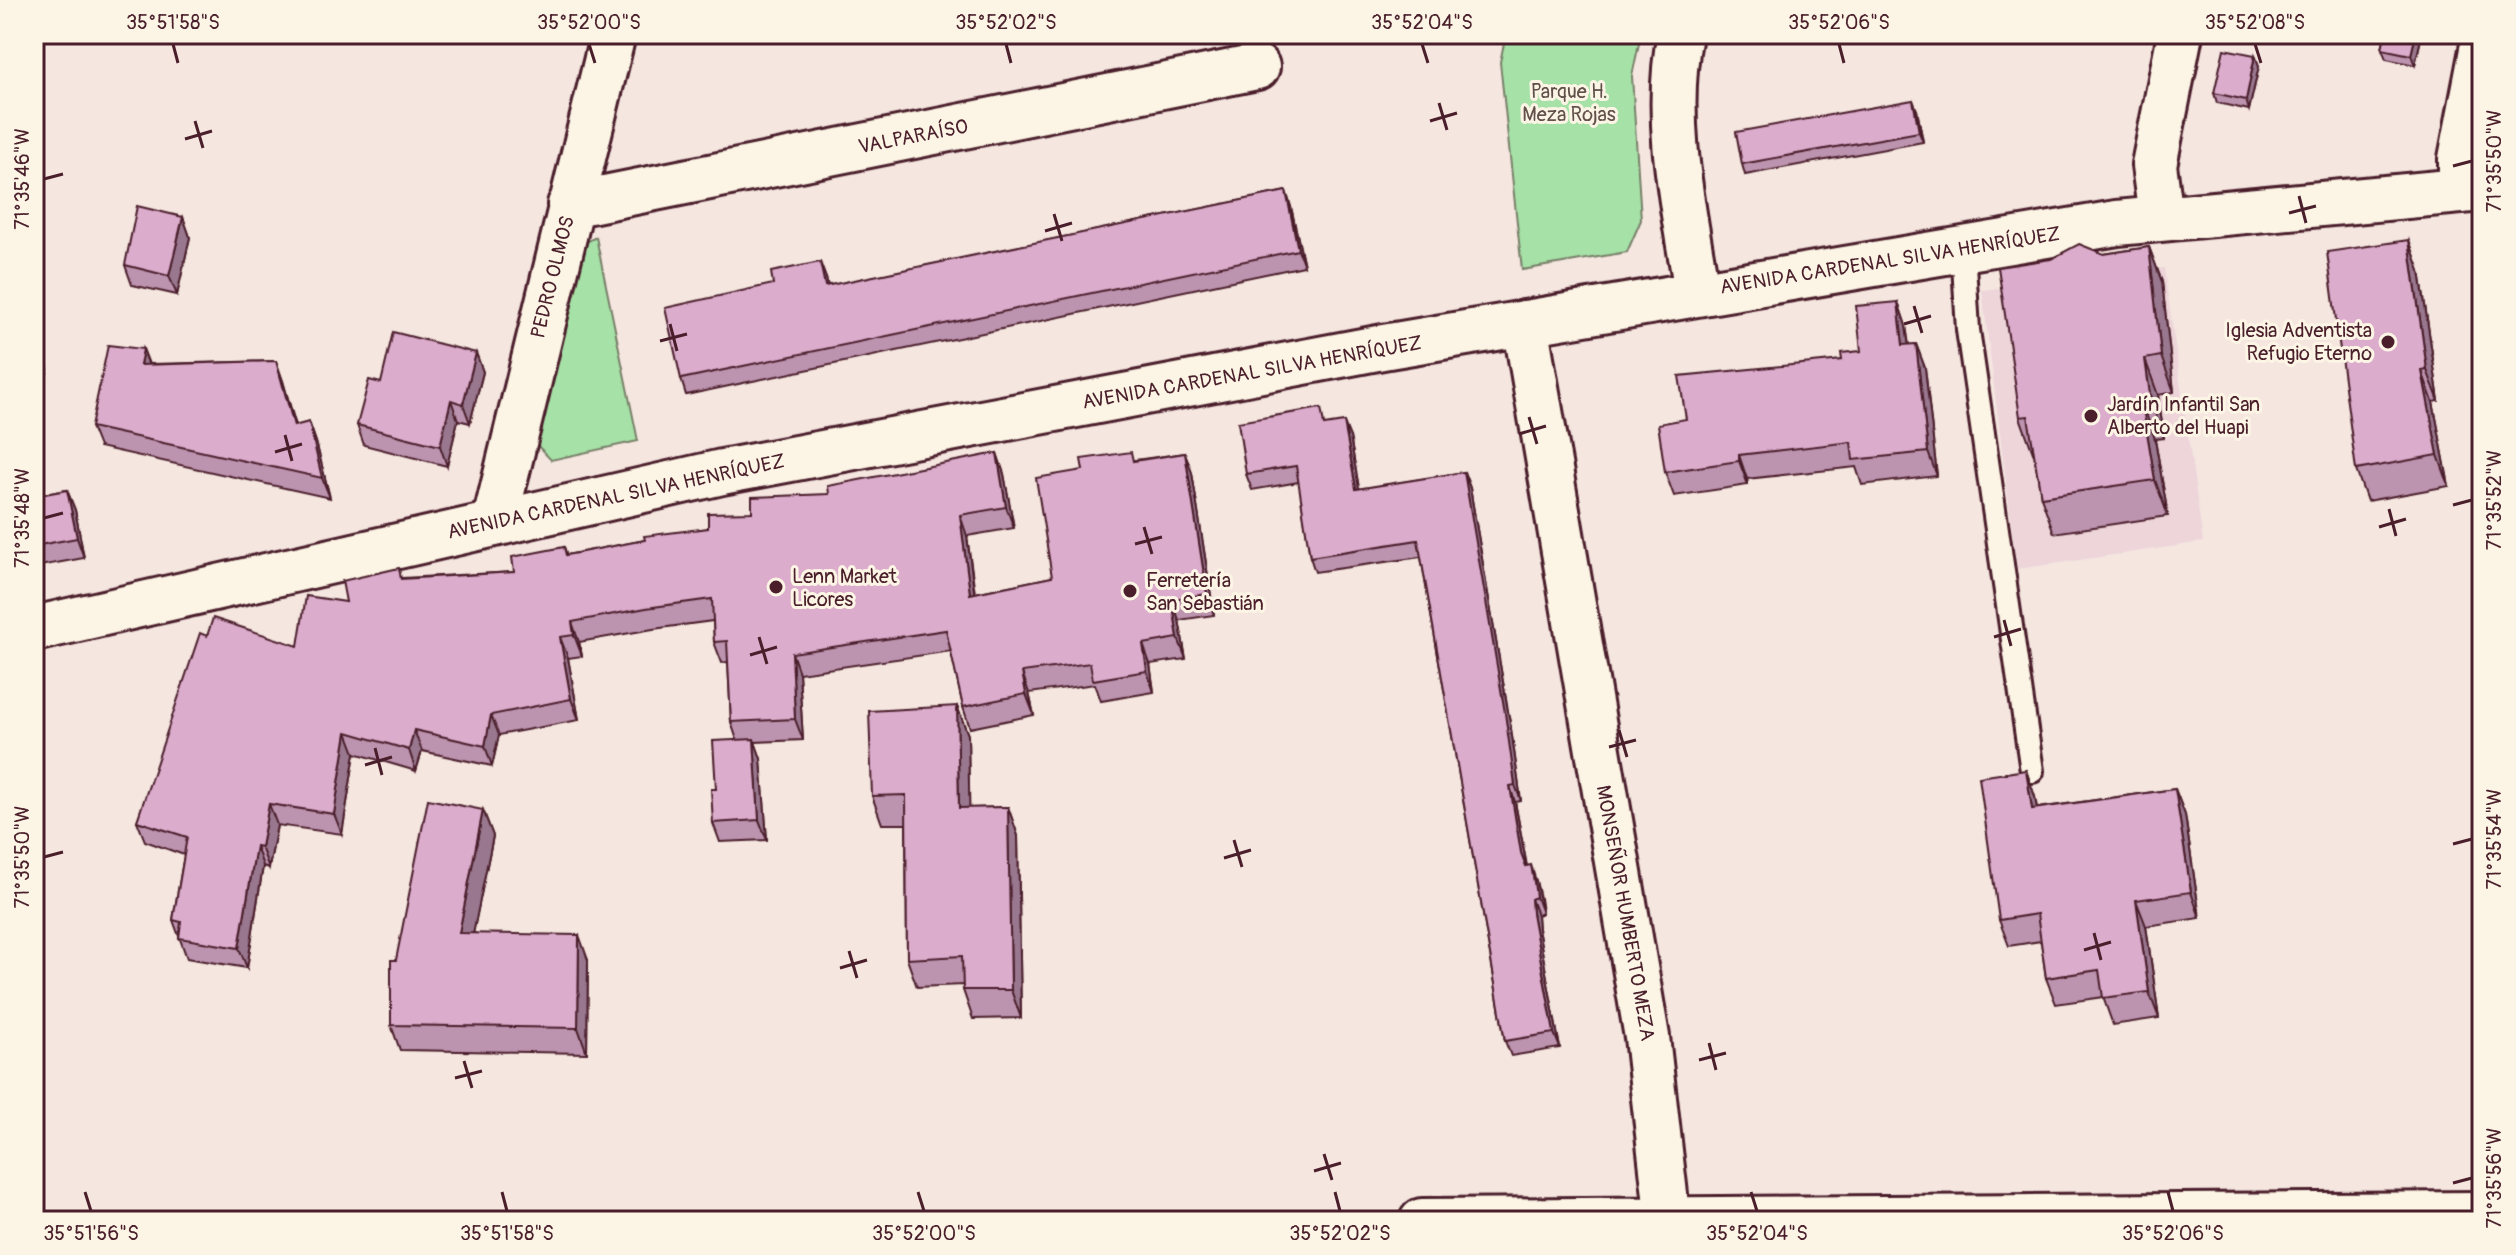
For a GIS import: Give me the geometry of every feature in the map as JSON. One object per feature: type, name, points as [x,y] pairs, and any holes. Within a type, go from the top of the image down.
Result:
[{"type":"street","name":"PEDRO OLMOS","points":[[495,521],[613,34]]},
{"type":"street","points":[[1680,34],[1672,87],[1673,119],[1697,291]]},
{"type":"street","points":[[2161,217],[2154,165],[2180,34]]},
{"type":"street","points":[[2472,190],[2461,159],[2482,50]]},
{"type":"street","name":"VALPARAÍSO","points":[[570,205],[1257,67]]},
{"type":"street","name":"AVENIDA CARDENAL SILVA HENRÍQUEZ","points":[[34,629],[495,521],[876,441],[1697,291],[2161,217],[2472,190]]},
{"type":"street","name":"MONSEÑOR HUMBERTO MEZA","points":[[1525,323],[1647,1037],[1668,1221]]},
{"type":"street","points":[[1422,1221],[2350,1218],[2482,1214]]},
{"type":"lane","points":[[1963,248],[1968,330],[2032,771]]},
{"type":"shaded area","name":"Jardín Infantil San Alberto del Huapi","points":[[2164,268],[2203,542],[2017,569],[1982,290]]},
{"type":"green space","name":"Parque H. Meza Rojas","points":[[1506,34],[1641,34],[1632,76],[1641,220],[1627,252],[1522,270],[1500,62]]},
{"type":"green space","points":[[596,237],[638,441],[551,460],[536,444],[584,243]]},
{"type":"building","points":[[2385,34],[2416,34],[2411,55],[2382,49]]},
{"type":"building","points":[[2224,49],[2255,55],[2246,100],[2214,93]]},
{"type":"building","points":[[1913,100],[1919,132],[1742,164],[1736,132]]},
{"type":"building","points":[[1286,191],[1298,250],[681,379],[665,308],[773,284],[771,272],[820,262],[825,286]]},
{"type":"building","points":[[137,206],[183,217],[169,276],[125,265]]},
{"type":"building","points":[[2409,240],[2427,370],[2422,371],[2438,455],[2356,470],[2327,252]]},
{"type":"building","points":[[2079,244],[2104,254],[2149,247],[2161,356],[2145,359],[2151,402],[2142,403],[2155,480],[2041,497],[2028,416],[2020,417],[1998,267],[2051,259]]},
{"type":"building","points":[[1898,302],[1903,345],[1916,344],[1928,452],[1853,460],[1851,442],[1739,455],[1739,461],[1665,472],[1658,424],[1686,419],[1679,376],[1842,360],[1841,353],[1861,351],[1856,306]]},
{"type":"building","points":[[393,332],[476,353],[463,404],[451,400],[440,446],[357,425],[369,380],[381,383]]},
{"type":"building","points":[[108,345],[143,349],[140,365],[276,361],[294,426],[309,422],[322,478],[91,427]]},
{"type":"building","points":[[1321,408],[1324,425],[1344,422],[1356,489],[1464,472],[1505,713],[1515,785],[1510,786],[1521,853],[1526,866],[1531,865],[1536,897],[1531,899],[1532,913],[1554,1033],[1505,1041],[1418,540],[1310,557],[1296,466],[1246,474],[1238,422]]},
{"type":"building","points":[[1131,452],[1133,461],[1185,453],[1207,594],[1172,599],[1178,638],[1143,644],[1147,671],[1093,680],[1090,663],[1022,672],[1026,694],[963,707],[946,630],[792,653],[795,719],[731,722],[727,641],[714,642],[712,599],[572,622],[574,635],[560,637],[571,699],[491,715],[485,746],[414,730],[409,750],[347,732],[334,814],[269,804],[261,847],[256,846],[239,948],[179,938],[181,922],[173,920],[187,837],[137,821],[200,633],[207,636],[213,618],[298,646],[306,596],[346,602],[342,581],[399,568],[401,579],[514,572],[512,557],[564,547],[566,555],[645,540],[644,536],[708,528],[708,513],[752,512],[752,497],[829,494],[828,486],[997,453],[1006,507],[960,515],[970,594],[1052,577],[1036,478],[1083,470],[1081,459]]},
{"type":"building","points":[[67,490],[77,538],[34,546],[34,496]]},
{"type":"building","points":[[957,706],[959,808],[1008,807],[1011,990],[963,990],[962,956],[907,959],[906,795],[872,796],[869,711]]},
{"type":"building","points":[[754,739],[759,820],[713,823],[711,789],[716,789],[713,741]]},
{"type":"building","points":[[2026,770],[2032,809],[2175,789],[2191,892],[2136,900],[2149,992],[2103,998],[2099,970],[2046,978],[2037,914],[1999,920],[1979,777]]},
{"type":"building","points":[[428,799],[483,810],[459,933],[579,935],[578,1028],[391,1025],[391,960],[396,960]]},
{"type":"place","name":"Iglesia Adventista Refugio Eterno","points":[[2388,342]]},
{"type":"place","name":"Jardín Infantil San Alberto del Huapi","points":[[2091,416]]},
{"type":"place","name":"Lenn Market Licores","points":[[776,587]]},
{"type":"place","name":"Ferretería San Sebastián","points":[[1130,591]]}]
